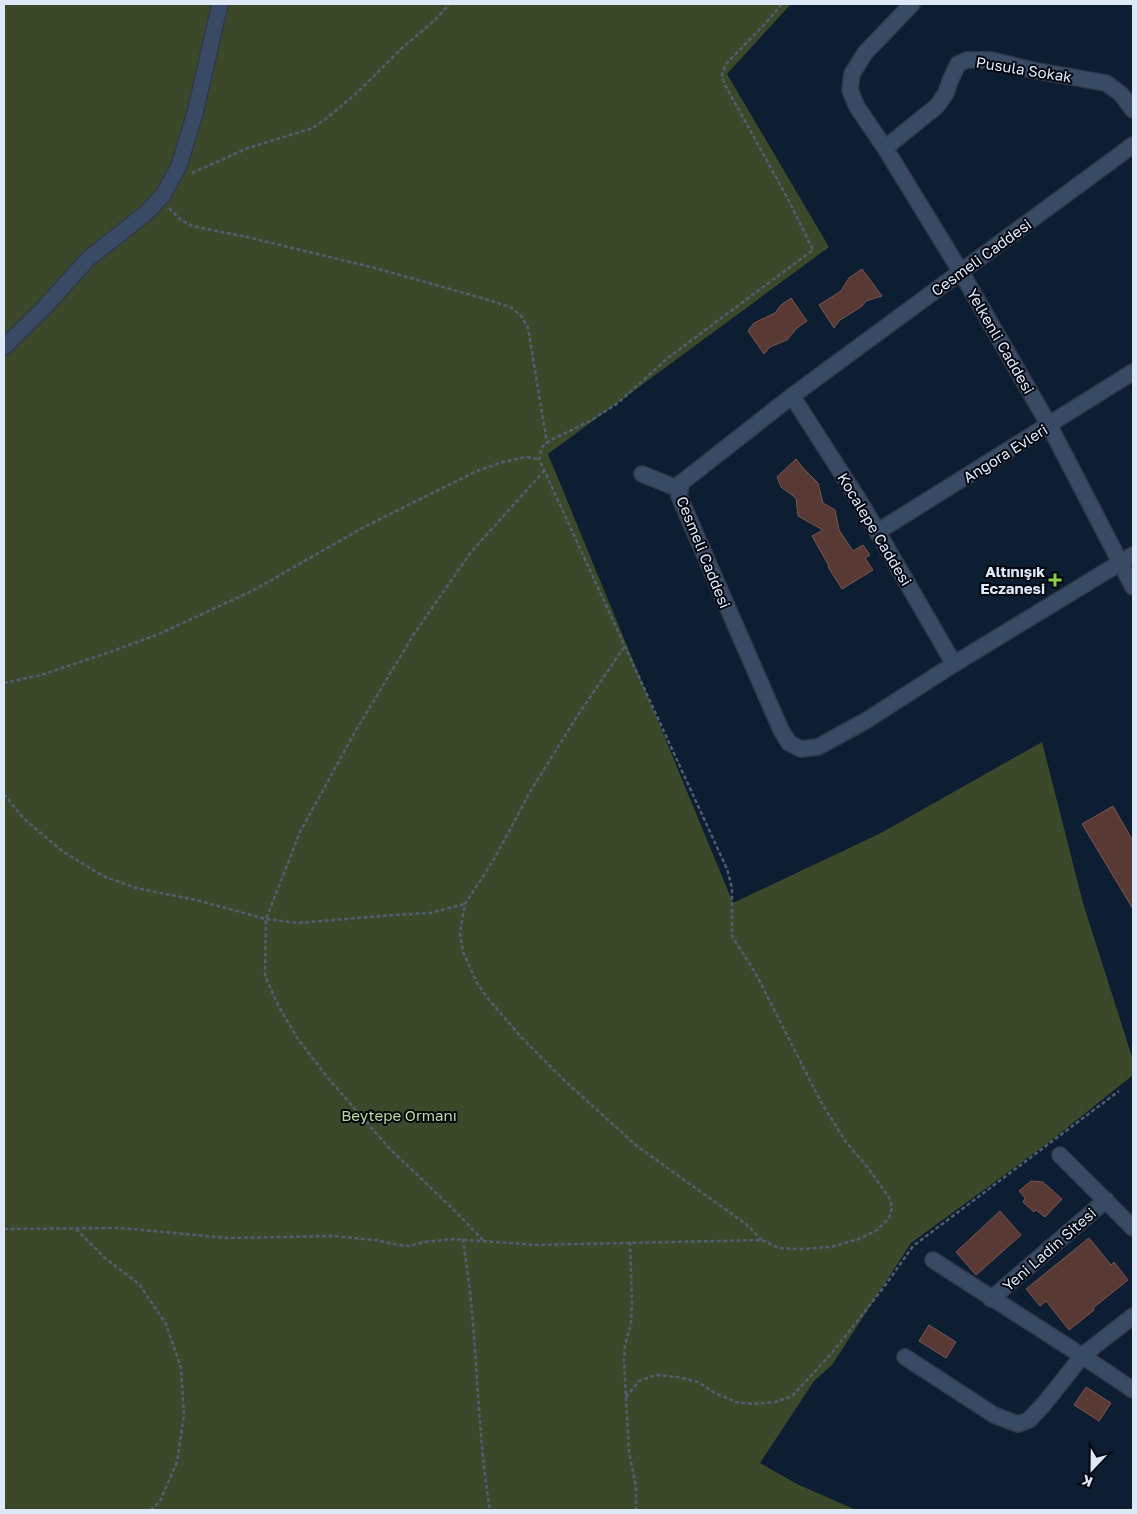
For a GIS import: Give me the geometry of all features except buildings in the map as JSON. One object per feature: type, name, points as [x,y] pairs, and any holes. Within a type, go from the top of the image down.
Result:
[{"type":"street","points":[[4,347],[43,309],[88,259],[146,213],[163,195],[179,166],[195,113],[220,4]]},
{"type":"street","name":"Yelkenli Caddesi","points":[[912,4],[865,53],[852,74],[850,90],[858,107],[961,272],[1127,559],[1133,587]]},
{"type":"street","name":"Pusula Sokak","points":[[885,148],[937,106],[946,93],[958,64],[967,60],[991,60],[1032,70],[1106,83],[1121,94],[1133,110]]},
{"type":"street","name":"Cesmeli Caddesi","points":[[1127,559],[954,664],[867,720],[818,747],[801,749],[789,743],[781,730],[681,503],[679,489],[681,482],[792,396],[1133,145]]},
{"type":"street","name":"Angora Evleri","points":[[877,532],[1133,372]]},
{"type":"street","name":"Kocalepe Caddesi","points":[[792,396],[862,505],[954,664]]},
{"type":"street","points":[[642,474],[679,489]]},
{"type":"street","points":[[1060,1155],[1133,1228]]},
{"type":"street","name":"Yeni Ladin Sitesi","points":[[991,1299],[1106,1200]]},
{"type":"street","points":[[933,1260],[991,1299],[1083,1355],[1133,1390]]},
{"type":"street","points":[[905,1357],[994,1415],[1018,1424],[1029,1420],[1083,1355],[1133,1316]]},
{"type":"path","points":[[191,174],[248,148],[313,128],[359,91],[449,4]]},
{"type":"path","points":[[625,647],[576,718],[530,792],[493,861],[465,904],[460,933],[463,952],[478,985],[490,1001],[523,1039],[592,1106],[638,1147],[746,1224],[762,1240],[779,1248],[801,1250],[830,1247],[859,1239],[876,1230],[889,1218],[892,1208],[890,1199],[869,1169],[846,1142],[822,1104],[756,974],[732,936],[732,888],[727,869],[539,459],[542,447],[547,443],[590,422],[618,403],[669,357],[813,250],[788,199],[724,83],[722,74],[726,64],[782,4]]},
{"type":"path","points":[[163,195],[169,208],[181,220],[192,226],[247,237],[375,268],[456,290],[512,308],[522,317],[528,328],[547,443]]},
{"type":"path","points":[[4,683],[41,675],[159,634],[254,590],[364,527],[477,471],[503,462],[526,457],[539,459]]},
{"type":"path","points":[[484,1241],[451,1206],[389,1148],[328,1078],[298,1039],[278,1005],[265,976],[266,919],[300,832],[354,732],[414,634],[471,552],[544,471]]},
{"type":"path","points":[[4,794],[23,818],[62,851],[103,876],[136,888],[196,900],[266,919],[298,923],[430,913],[465,904]]},
{"type":"path","points":[[626,1397],[639,1381],[655,1375],[698,1382],[715,1393],[736,1402],[752,1404],[775,1402],[792,1396],[832,1353],[884,1287],[913,1246],[1119,1091]]},
{"type":"path","points":[[4,1230],[121,1228],[228,1238],[332,1236],[375,1240],[409,1246],[424,1242],[455,1239],[535,1245],[762,1240]]},
{"type":"path","points":[[76,1229],[105,1258],[139,1284],[166,1324],[181,1368],[184,1415],[177,1462],[160,1502],[151,1510]]},
{"type":"path","points":[[463,1240],[472,1310],[478,1408],[490,1510]]},
{"type":"path","points":[[630,1242],[631,1324],[624,1361],[629,1452],[636,1487],[636,1510]]},
{"type":"green space","name":"Beytepe Ormanı","points":[[4,4],[791,4],[727,74],[829,247],[548,454],[733,903],[881,833],[1042,742],[1083,903],[1133,1060],[1133,1075],[1048,1143],[911,1243],[832,1365],[814,1381],[760,1463],[797,1484],[856,1510],[4,1510]]},
{"type":"place","name":"Altınışık Eczanesi","points":[[1055,580]]}]
